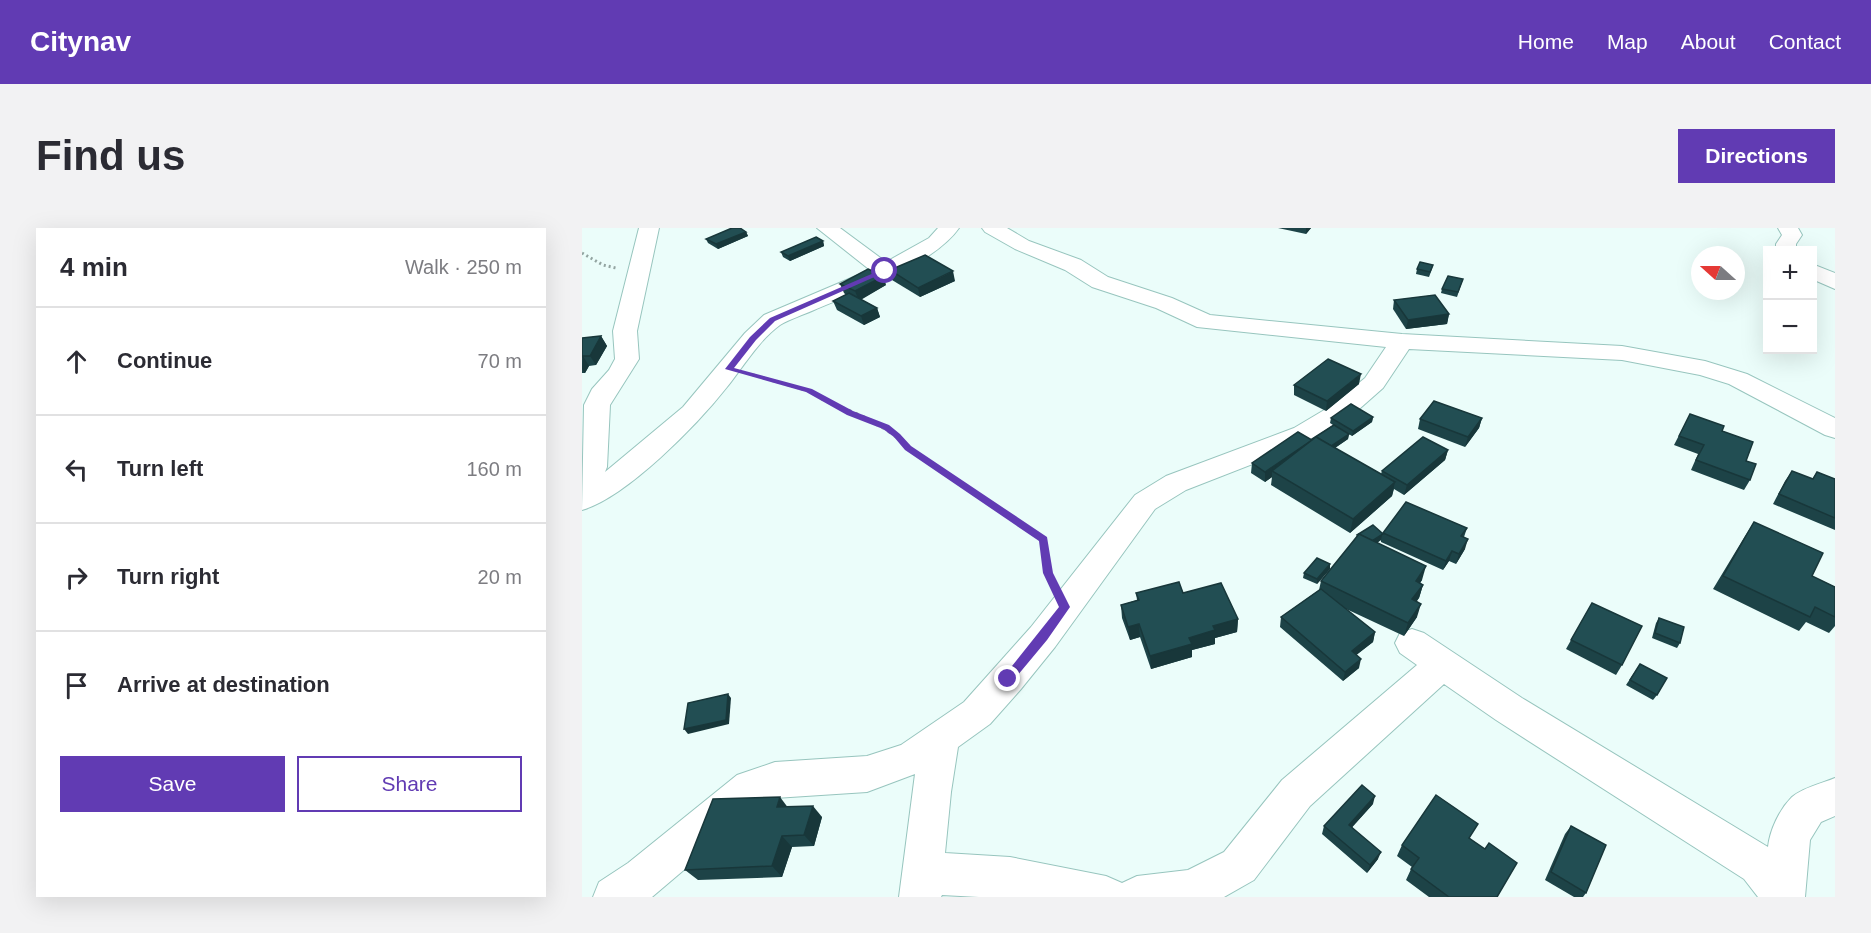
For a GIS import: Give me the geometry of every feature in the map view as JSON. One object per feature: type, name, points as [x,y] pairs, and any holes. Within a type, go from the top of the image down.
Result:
[{"type":"street","points":[[582,487],[593,467],[597,405],[605,389],[620,373],[627,359],[625,331],[649,228]]},
{"type":"street","points":[[827,228],[885,271]]},
{"type":"street","points":[[582,500],[622,474],[692,413],[753,338],[772,320],[885,271],[936,242],[949,228]]},
{"type":"street","points":[[992,228],[1022,245],[1073,265],[1100,282],[1164,303],[1206,322],[1402,341],[1622,353],[1705,368],[1738,379],[1835,429]]},
{"type":"street","points":[[1786,246],[1792,235],[1788,228]]},
{"type":"street","points":[[1817,273],[1835,282]]},
{"type":"street","points":[[614,897],[643,878],[751,788],[775,780],[867,774],[913,758],[977,713],[1043,637],[1145,502],[1176,483],[1304,434],[1331,417],[1374,383],[1402,341]]},
{"type":"street","points":[[1137,897],[1188,891],[1239,866],[1296,793],[1428,653],[1509,709],[1760,865],[1783,896]]},
{"type":"street","points":[[941,738],[931,792],[922,885],[1010,878],[1106,897]]},
{"type":"street","points":[[1783,896],[1790,835],[1807,809],[1835,796]]},
{"type":"path","points":[[582,253],[603,265],[639,272]]},
{"type":"path","points":[[729,369],[809,391],[850,413],[886,427],[897,435],[908,448],[1021,522],[1043,539],[1048,573],[1065,607]]},
{"type":"building","points":[[732,228],[740,228],[746,232],[716,244],[706,239]]},
{"type":"building","points":[[816,237],[823,241],[788,256],[781,252]]},
{"type":"building","points":[[925,255],[953,271],[918,288],[890,270]]},
{"type":"building","points":[[1420,262],[1433,265],[1430,272],[1417,269]]},
{"type":"building","points":[[868,269],[884,276],[855,291],[840,284]]},
{"type":"building","points":[[1448,276],[1463,279],[1458,292],[1442,289]]},
{"type":"building","points":[[849,293],[877,308],[861,316],[833,301]]},
{"type":"building","points":[[1435,295],[1449,314],[1408,320],[1394,300]]},
{"type":"building","points":[[601,336],[590,356],[582,357],[582,338]]},
{"type":"building","points":[[1328,359],[1361,374],[1327,401],[1294,385]]},
{"type":"building","points":[[1434,401],[1482,418],[1468,437],[1420,419]]},
{"type":"building","points":[[1351,404],[1373,417],[1353,431],[1331,418]]},
{"type":"building","points":[[1690,414],[1724,426],[1722,431],[1753,442],[1746,461],[1756,464],[1750,480],[1696,460],[1704,445],[1679,436]]},
{"type":"building","points":[[1334,425],[1349,434],[1331,446],[1316,437],[1312,439]]},
{"type":"building","points":[[1298,432],[1312,440],[1265,472],[1252,463]]},
{"type":"building","points":[[1316,437],[1395,482],[1353,519],[1272,471]]},
{"type":"building","points":[[1423,437],[1448,450],[1407,485],[1382,471]]},
{"type":"building","points":[[1792,471],[1813,479],[1817,472],[1835,479],[1835,518],[1779,494]]},
{"type":"building","points":[[1406,502],[1467,528],[1461,536],[1468,539],[1459,554],[1452,551],[1446,561],[1383,533]]},
{"type":"building","points":[[1754,522],[1823,553],[1812,576],[1835,587],[1835,617],[1815,607],[1810,617],[1723,576]]},
{"type":"building","points":[[1373,525],[1383,534],[1372,541],[1357,535]]},
{"type":"building","points":[[1359,534],[1426,566],[1416,581],[1423,585],[1412,599],[1421,604],[1408,623],[1321,581]]},
{"type":"building","points":[[1317,558],[1330,564],[1317,579],[1304,573]]},
{"type":"building","points":[[1179,582],[1183,593],[1221,583],[1238,619],[1213,626],[1215,630],[1189,638],[1192,644],[1150,656],[1139,624],[1128,627],[1121,605],[1139,600],[1136,593]]},
{"type":"building","points":[[1321,589],[1375,632],[1352,651],[1361,659],[1345,672],[1281,617]]},
{"type":"building","points":[[1592,603],[1642,626],[1622,665],[1571,640]]},
{"type":"building","points":[[1659,618],[1684,627],[1680,643],[1655,633]]},
{"type":"building","points":[[1640,664],[1667,678],[1657,695],[1630,680]]},
{"type":"building","points":[[728,694],[726,720],[684,729],[688,703]]},
{"type":"building","points":[[1362,785],[1375,796],[1349,825],[1381,852],[1370,865],[1324,826]]},
{"type":"building","points":[[1436,795],[1478,824],[1469,838],[1485,849],[1489,843],[1517,863],[1497,897],[1449,897],[1411,869],[1419,858],[1402,845]]},
{"type":"building","points":[[780,797],[777,807],[813,806],[804,835],[782,836],[772,866],[685,870],[713,799]]},
{"type":"building","points":[[1571,826],[1606,845],[1586,893],[1551,872]]},
{"type":"route","points":[[885,271],[772,320],[753,338],[729,369],[788,383],[833,402],[850,413],[886,427],[897,435],[908,448],[1043,539],[1048,573],[1065,607],[1008,679]]}]
